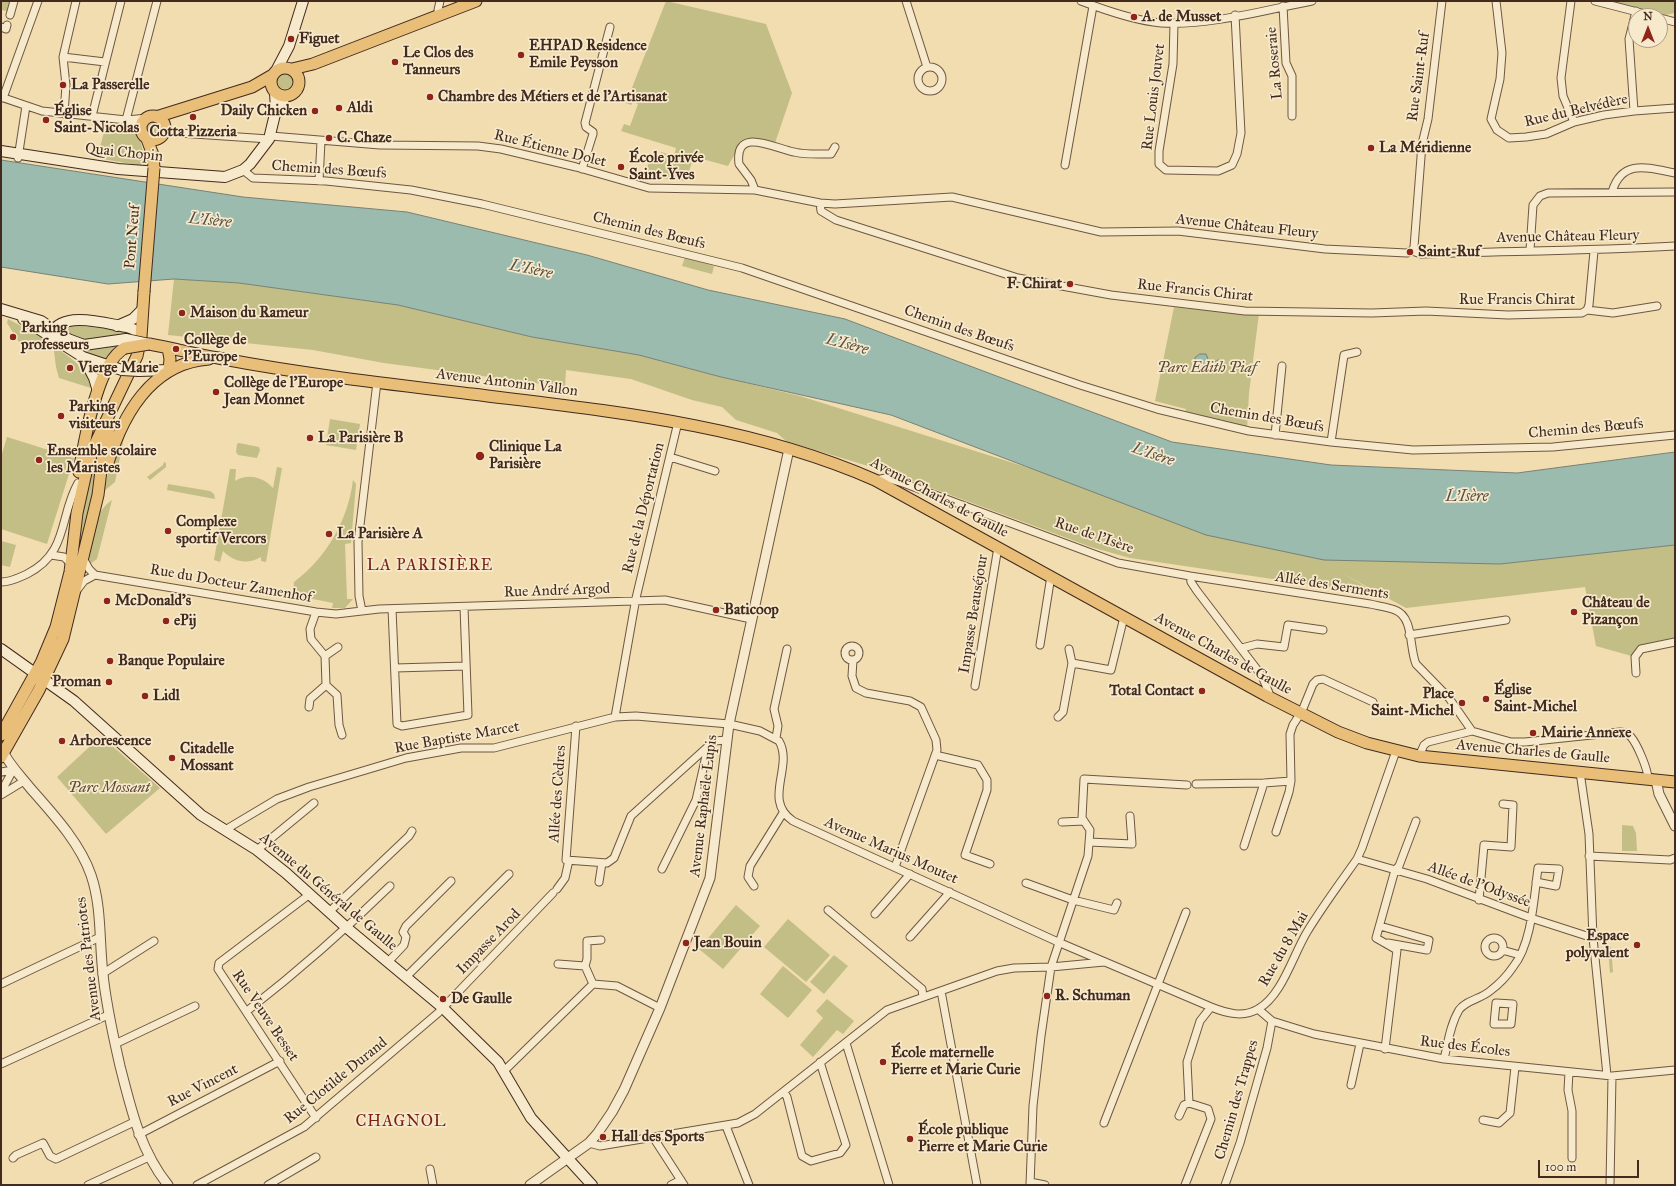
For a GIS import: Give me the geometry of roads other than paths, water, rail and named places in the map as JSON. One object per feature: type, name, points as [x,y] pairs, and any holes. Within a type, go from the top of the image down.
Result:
[{"type":"main road","points":[[243,170],[250,164],[270,137],[278,93],[285,72],[289,46],[303,1]]},
{"type":"main road","points":[[155,126],[180,110],[252,87],[285,72],[313,64],[476,1]]},
{"type":"main road","points":[[252,87],[278,93],[297,90],[285,72]]},
{"type":"main road","name":"Pont Neuf","points":[[154,168],[153,155],[147,139],[155,140],[155,126]]},
{"type":"main road","name":"Pont Neuf","points":[[120,395],[135,362],[148,342],[143,309],[154,168],[155,126]]},
{"type":"main road","name":"Quai Chopin","points":[[1,151],[19,156],[118,169],[225,177],[243,170]]},
{"type":"main road","points":[[1,309],[41,321],[82,357],[122,370],[169,370],[196,361],[219,358]]},
{"type":"main road","points":[[117,326],[133,319],[143,309]]},
{"type":"main road","points":[[52,332],[61,322],[71,319],[133,329],[148,342]]},
{"type":"main road","points":[[52,332],[84,345],[148,342],[168,348],[219,358]]},
{"type":"main road","points":[[2,752],[40,676],[56,627],[71,564],[77,513],[78,483],[98,391],[107,366],[126,344]]},
{"type":"main road","points":[[1,735],[63,639],[76,591],[98,495],[113,444],[130,410],[141,395],[169,370],[170,359],[168,348]]},
{"type":"main road","points":[[82,357],[94,378],[98,391]]},
{"type":"main road","name":"Avenue Antonin Vallon","points":[[219,358],[376,382],[585,408],[678,422],[789,449]]},
{"type":"main road","points":[[98,495],[104,446],[120,395]]},
{"type":"main road","points":[[77,513],[87,468],[95,444],[120,395]]},
{"type":"main road","name":"Avenue Charles de Gaulle","points":[[789,449],[829,461],[875,480],[1300,714],[1338,732],[1396,751],[1420,756],[1675,782]]},
{"type":"main road","name":"Avenue du Général de Gaulle","points":[[1,649],[74,701],[201,815],[257,850],[443,1008],[498,1062],[531,1118],[592,1185]]},
{"type":"street","points":[[10,15],[14,1]]},
{"type":"street","points":[[38,1],[2,98],[26,106],[64,114],[126,120],[155,126]]},
{"type":"street","points":[[64,114],[66,85],[63,58],[76,1]]},
{"type":"street","points":[[92,116],[121,1]]},
{"type":"street","points":[[126,120],[157,1]]},
{"type":"street","points":[[440,1],[438,10],[440,15]]},
{"type":"street","points":[[906,1],[927,67]]},
{"type":"street","points":[[1081,1],[1093,6],[1154,22],[1174,23],[1205,21],[1312,1]]},
{"type":"street","name":"Rue Saint-Ruf","points":[[1412,251],[1414,247],[1422,144],[1428,120],[1442,1]]},
{"type":"street","name":"Rue du Belvédère","points":[[1496,1],[1502,53],[1500,79],[1491,119],[1497,130],[1509,138],[1546,134],[1574,122],[1604,115],[1675,108]]},
{"type":"street","points":[[1571,1],[1561,78],[1563,96],[1574,122]]},
{"type":"street","points":[[1595,1],[1628,9]]},
{"type":"street","points":[[1065,165],[1093,6]]},
{"type":"street","name":"La Roseraie","points":[[1283,6],[1286,62],[1292,76],[1292,116]]},
{"type":"street","name":"Rue Louis Jouvet","points":[[1174,23],[1173,64],[1159,151],[1159,164],[1166,170],[1218,172],[1232,165],[1237,154],[1241,133],[1234,16]]},
{"type":"street","points":[[582,169],[592,134],[592,132],[586,127],[585,123],[610,27]]},
{"type":"street","points":[[1630,48],[1634,111]]},
{"type":"street","points":[[63,58],[106,62]]},
{"type":"street","points":[[19,156],[26,106]]},
{"type":"street","points":[[126,120],[155,126]]},
{"type":"street","name":"Rue Étienne Dolet","points":[[155,126],[321,141],[409,146],[478,146],[501,149],[582,169],[649,188],[755,190],[820,203]]},
{"type":"street","points":[[319,181],[321,141]]},
{"type":"street","points":[[755,190],[751,180],[739,164],[740,151],[747,143],[760,141],[786,151],[804,154],[832,154],[835,147]]},
{"type":"street","points":[[1612,192],[1615,182],[1630,168],[1640,166],[1675,173]]},
{"type":"street","name":"Chemin des Bœufs","points":[[243,170],[253,178],[319,181],[410,190],[482,204],[742,268],[1080,385],[1157,409],[1249,431],[1331,442],[1413,450],[1553,447],[1675,435]]},
{"type":"street","points":[[1530,250],[1533,205],[1540,196],[1548,193],[1675,192]]},
{"type":"street","name":"Avenue Château Fleury","points":[[820,203],[835,204],[952,197],[1101,232],[1178,231],[1325,249],[1407,253],[1412,251],[1421,254],[1530,250],[1594,251],[1675,246]]},
{"type":"street","name":"Rue Francis Chirat","points":[[820,203],[821,212],[836,220],[1018,278],[1111,295],[1245,310],[1372,313],[1426,311],[1508,315],[1582,313],[1587,310]]},
{"type":"street","points":[[1594,251],[1589,305],[1587,310],[1613,313],[1657,306]]},
{"type":"street","points":[[1331,442],[1344,355],[1357,352]]},
{"type":"street","points":[[1275,435],[1282,366]]},
{"type":"street","points":[[362,610],[358,542],[376,382]]},
{"type":"street","name":"Rue de la Déportation","points":[[615,717],[636,601],[678,422]]},
{"type":"street","name":"Avenue Raphaële Lupis","points":[[530,1185],[568,1159],[589,1142],[597,1134],[618,1101],[660,1008],[710,878],[729,724],[789,449]]},
{"type":"street","points":[[670,457],[715,471]]},
{"type":"street","name":"Rue de l'Isère","points":[[875,480],[886,478],[904,482],[1118,563],[1190,576]]},
{"type":"street","points":[[1,582],[16,579],[34,570],[51,555],[61,537],[72,492],[78,483]]},
{"type":"street","name":"Impasse Beauséjour","points":[[975,686],[998,547]]},
{"type":"street","points":[[51,555],[64,557],[71,564]]},
{"type":"street","points":[[76,591],[84,581],[95,575],[89,569],[83,558]]},
{"type":"street","name":"Rue du Docteur Zamenhof","points":[[95,575],[316,612],[336,614],[362,610]]},
{"type":"street","points":[[1040,645],[1051,576]]},
{"type":"street","points":[[1190,576],[1191,582],[1197,591],[1242,648],[1267,684],[1269,693],[1267,696]]},
{"type":"street","name":"Allée des Serments","points":[[1190,576],[1392,609],[1403,615],[1409,627],[1409,635],[1414,658],[1418,666],[1449,698],[1472,731]]},
{"type":"street","name":"Rue André Argod","points":[[362,610],[674,601],[751,619]]},
{"type":"street","points":[[392,609],[397,724],[402,726],[468,715],[464,607]]},
{"type":"street","points":[[316,612],[310,629],[311,639],[325,656],[326,685],[337,695],[339,725],[342,735]]},
{"type":"street","points":[[1072,663],[1111,670],[1124,617]]},
{"type":"street","points":[[1409,635],[1506,620]]},
{"type":"street","points":[[1242,648],[1257,644],[1284,647],[1288,625],[1323,630]]},
{"type":"street","points":[[1636,673],[1635,657],[1641,649],[1675,642]]},
{"type":"street","points":[[325,656],[338,647]]},
{"type":"street","points":[[776,738],[778,726],[774,709],[787,649]]},
{"type":"street","points":[[1058,717],[1063,712],[1072,663],[1069,649]]},
{"type":"street","points":[[853,660],[852,676],[856,688],[866,693],[910,701],[921,706],[936,740],[935,755],[895,867]]},
{"type":"street","points":[[394,668],[466,666]]},
{"type":"street","points":[[1276,832],[1291,781],[1290,734],[1313,684],[1317,680],[1323,679],[1373,702]]},
{"type":"street","points":[[309,707],[310,699],[326,685]]},
{"type":"street","name":"Rue Baptiste Marcet","points":[[225,830],[276,799],[309,787],[406,758],[461,748],[494,748],[615,717],[636,716],[729,724]]},
{"type":"street","points":[[729,724],[760,731],[776,738],[783,750],[779,792],[783,813],[750,866],[748,877],[754,886]]},
{"type":"street","name":"Allée des Cèdres","points":[[576,726],[566,860],[602,863]]},
{"type":"street","points":[[1420,756],[1424,745],[1428,742],[1472,731],[1510,742],[1525,742],[1620,732],[1626,733],[1632,737],[1675,826]]},
{"type":"street","points":[[599,882],[602,863],[607,863],[614,858],[631,816],[714,741],[727,740]]},
{"type":"street","points":[[662,869],[696,800],[708,747]]},
{"type":"street","name":"Rue du 8 Mai","points":[[1107,962],[1230,1014],[1244,1014],[1258,1009],[1274,996],[1306,933],[1357,858],[1362,848],[1396,751]]},
{"type":"street","name":"Avenue des Patriotes","points":[[2,752],[13,770],[24,781],[75,843],[91,875],[96,893],[102,974],[108,1014],[134,1122],[149,1157],[168,1185]]},
{"type":"street","points":[[935,755],[978,764],[987,780],[987,790],[965,855],[990,864]]},
{"type":"street","points":[[1,772],[13,770]]},
{"type":"street","points":[[1,794],[13,770]]},
{"type":"street","points":[[1580,772],[1589,834],[1593,938],[1609,1075],[1610,1185]]},
{"type":"street","points":[[1045,1185],[1030,1184],[1033,1106],[1051,967],[1058,942],[1088,856],[1090,830],[1082,818],[1084,779],[1187,784]]},
{"type":"street","points":[[1,794],[24,781]]},
{"type":"street","points":[[1196,784],[1291,781]]},
{"type":"street","points":[[1244,846],[1264,783]]},
{"type":"street","points":[[257,850],[314,803]]},
{"type":"street","points":[[1479,900],[1484,845],[1511,847],[1513,805],[1503,804]]},
{"type":"street","name":"Avenue Marius Moutet","points":[[783,813],[793,821],[1058,942],[1107,962]]},
{"type":"street","points":[[1089,842],[1132,844],[1130,816]]},
{"type":"street","points":[[1062,822],[1084,821]]},
{"type":"street","points":[[1386,1049],[1397,950],[1376,938],[1395,870],[1399,866],[1416,821]]},
{"type":"street","points":[[329,912],[409,836],[412,831]]},
{"type":"street","points":[[1589,856],[1670,860],[1675,858]]},
{"type":"street","name":"Allée de l'Odyssée","points":[[1357,858],[1369,864],[1427,879],[1479,900],[1593,938]]},
{"type":"street","name":"Allée des Cèdres","points":[[555,891],[565,878],[569,860]]},
{"type":"street","points":[[406,977],[509,874]]},
{"type":"street","points":[[875,914],[910,874]]},
{"type":"street","points":[[388,962],[404,945],[406,937],[403,932],[406,926],[451,881]]},
{"type":"street","points":[[1444,1059],[1452,1027],[1460,1009],[1474,999],[1489,992],[1514,967],[1520,955],[1531,918],[1536,882]]},
{"type":"street","points":[[1026,883],[1073,900],[1114,910],[1117,903]]},
{"type":"street","points":[[247,1012],[298,971],[347,928],[390,886]]},
{"type":"street","name":"Impasse Arod","points":[[443,1008],[555,891]]},
{"type":"street","points":[[910,937],[950,892]]},
{"type":"street","name":"Rue Veuve Besset","points":[[310,894],[219,963],[218,969],[280,1061],[316,1118]]},
{"type":"street","points":[[828,910],[922,989],[923,997]]},
{"type":"street","points":[[1104,1123],[1159,985],[1186,912]]},
{"type":"street","points":[[1380,926],[1429,940],[1427,950],[1383,942]]},
{"type":"street","points":[[1,984],[100,936]]},
{"type":"street","points":[[593,984],[585,966],[587,959],[587,941],[601,940]]},
{"type":"street","points":[[102,974],[154,941]]},
{"type":"street","points":[[1502,950],[1520,955]]},
{"type":"street","points":[[589,1142],[600,1146],[726,1126],[750,1118],[887,1010],[997,971],[1014,968],[1051,967],[1107,962]]},
{"type":"street","points":[[558,964],[585,966]]},
{"type":"street","points":[[504,1072],[593,984],[617,986],[660,1008]]},
{"type":"street","points":[[941,991],[978,1185]]},
{"type":"street","points":[[1489,992],[1496,1003]]},
{"type":"street","points":[[115,1044],[195,1006]]},
{"type":"street","points":[[1189,1103],[1187,1062],[1200,1021],[1211,1007]]},
{"type":"street","name":"Rue Clotilde Durand","points":[[197,1185],[304,1127],[443,1008]]},
{"type":"street","name":"Rue des Écoles","points":[[1258,1009],[1272,1021],[1314,1034],[1444,1059],[1609,1075],[1675,1070]]},
{"type":"street","points":[[1,1064],[108,1014]]},
{"type":"street","name":"Chemin des Trappes","points":[[1225,1185],[1267,1048],[1272,1021]]},
{"type":"street","points":[[846,1043],[889,1185]]},
{"type":"street","points":[[1351,1085],[1360,1044]]},
{"type":"street","name":"Rue Vincent","points":[[138,1134],[280,1061]]},
{"type":"street","points":[[784,1092],[802,1156],[811,1161],[840,1153],[846,1145],[820,1062]]},
{"type":"street","points":[[1482,1120],[1499,1123],[1510,1113],[1515,1066]]},
{"type":"street","points":[[1569,1072],[1568,1090],[1572,1111],[1572,1158]]},
{"type":"street","points":[[1179,1116],[1184,1105],[1189,1103],[1208,1109],[1211,1119],[1185,1185]]},
{"type":"street","points":[[14,1158],[16,1155],[43,1142],[50,1156],[56,1158],[134,1122]]},
{"type":"street","points":[[726,1126],[750,1185]]},
{"type":"street","points":[[653,1137],[683,1182],[671,1185]]},
{"type":"street","points":[[88,1185],[149,1157]]},
{"type":"street","points":[[268,1185],[316,1157]]},
{"type":"street","points":[[430,1169],[433,1185]]},
{"type":"water","name":"L'Isère","points":[[1,160],[243,197],[407,212],[587,255],[708,290],[845,319],[1172,442],[1331,465],[1517,473],[1675,452],[1675,545],[1500,564],[1324,560],[1206,535],[891,415],[721,377],[639,355],[532,337],[398,305],[239,283],[174,279],[108,284],[1,267]]},
{"type":"water","points":[[1200,354],[1206,354],[1208,359],[1207,364],[1212,364],[1218,360],[1223,360],[1221,365],[1205,372],[1199,369],[1195,358]]},
{"type":"place","name":"A. de Musset","points":[[1134,17]]},
{"type":"place","name":"Figuet","points":[[291,39]]},
{"type":"place","name":"EHPAD Residence Emile Peysson","points":[[521,55]]},
{"type":"place","name":"Le Clos des Tanneurs","points":[[395,62]]},
{"type":"place","name":"La Passerelle","points":[[63,85]]},
{"type":"place","name":"Chambre des Métiers et de l'Artisanat","points":[[430,97]]},
{"type":"place","name":"Aldi","points":[[339,108]]},
{"type":"place","name":"Daily Chicken","points":[[315,111]]},
{"type":"place","name":"Cotta Pizzeria","points":[[193,117]]},
{"type":"place","name":"Église Saint-Nicolas","points":[[46,120]]},
{"type":"place","name":"C. Chaze","points":[[329,138]]},
{"type":"place","name":"La Méridienne","points":[[1371,148]]},
{"type":"place","name":"École privée Saint-Yves","points":[[621,167]]},
{"type":"place","name":"Saint-Ruf","points":[[1410,252]]},
{"type":"place","name":"F. Chirat","points":[[1070,284]]},
{"type":"place","name":"Maison du Rameur","points":[[182,313]]},
{"type":"place","name":"Parking professeurs","points":[[13,337]]},
{"type":"place","name":"Collège de l'Europe","points":[[176,349]]},
{"type":"place","name":"Vierge Marie","points":[[70,368]]},
{"type":"place","name":"Collège de l'Europe Jean Monnet","points":[[216,392]]},
{"type":"place","name":"Parking visiteurs","points":[[61,416]]},
{"type":"place","name":"La Parisière B","points":[[310,438]]},
{"type":"place","name":"Clinique La Parisière","points":[[480,456]]},
{"type":"place","name":"Ensemble scolaire les Maristes","points":[[39,460]]},
{"type":"place","name":"Complexe sportif Vercors","points":[[168,531]]},
{"type":"place","name":"La Parisière A","points":[[329,534]]},
{"type":"place","name":"McDonald's","points":[[107,601]]},
{"type":"place","name":"Baticoop","points":[[716,610]]},
{"type":"place","name":"Château de Pizançon","points":[[1574,612]]},
{"type":"place","name":"ePij","points":[[166,621]]},
{"type":"place","name":"Banque Populaire","points":[[110,661]]},
{"type":"place","name":"Proman","points":[[109,682]]},
{"type":"place","name":"Total Contact","points":[[1202,691]]},
{"type":"place","name":"Lidl","points":[[145,696]]},
{"type":"place","name":"Église Saint-Michel","points":[[1486,699]]},
{"type":"place","name":"Place Saint-Michel","points":[[1462,703]]},
{"type":"place","name":"Mairie Annexe","points":[[1533,733]]},
{"type":"place","name":"Arborescence","points":[[62,741]]},
{"type":"place","name":"Citadelle Mossant","points":[[172,758]]},
{"type":"place","name":"Jean Bouin","points":[[686,943]]},
{"type":"place","name":"Espace polyvalent","points":[[1637,945]]},
{"type":"place","name":"R. Schuman","points":[[1047,996]]},
{"type":"place","name":"De Gaulle","points":[[443,999]]},
{"type":"place","name":"École maternelle Pierre et Marie Curie","points":[[883,1062]]},
{"type":"place","name":"Hall des Sports","points":[[603,1137]]},
{"type":"place","name":"École publique Pierre et Marie Curie","points":[[910,1139]]},
{"type":"district","name":"LA PARISIÈRE","points":[[430,566]]},
{"type":"district","name":"CHAGNOL","points":[[401,1122]]},
{"type":"park label","name":"Parc Edith Piaf","points":[[1207,368]]},
{"type":"park label","name":"Parc Mossant","points":[[109,788]]}]
